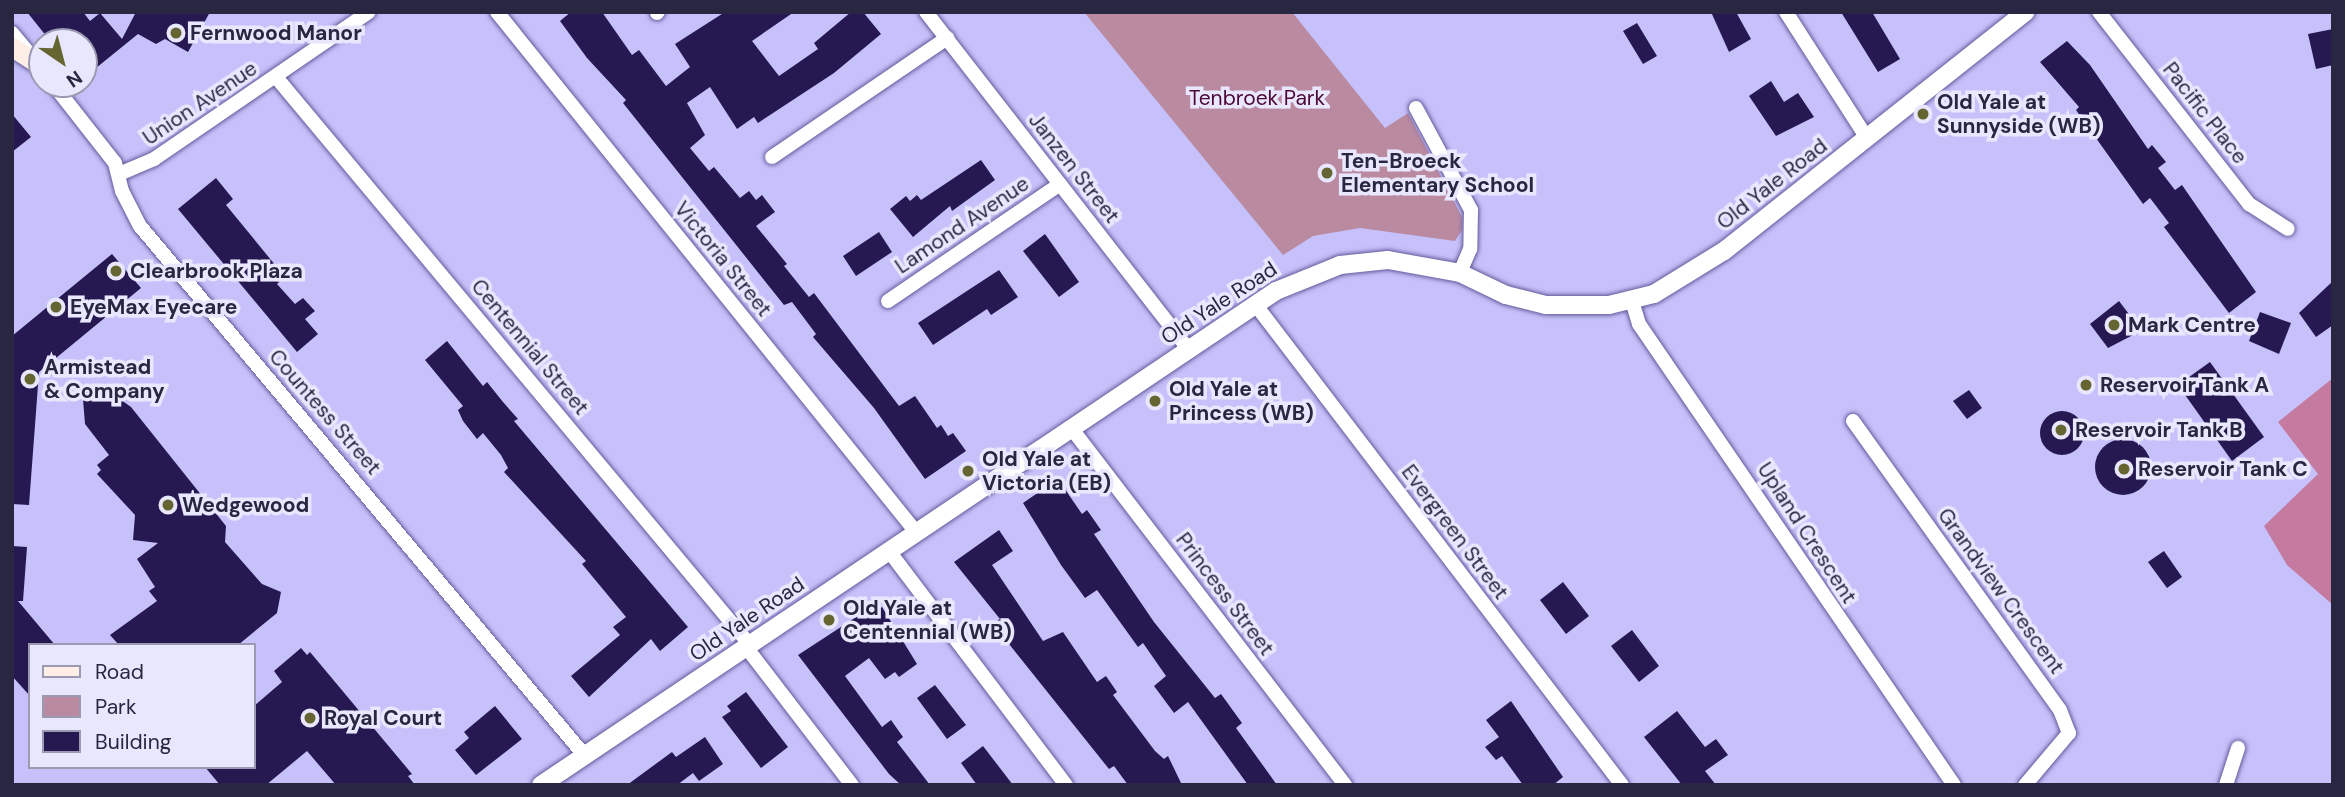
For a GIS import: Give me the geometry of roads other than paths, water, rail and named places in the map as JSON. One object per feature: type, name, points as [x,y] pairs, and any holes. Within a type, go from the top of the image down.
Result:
[{"type":"main road","points":[[12,47],[28,58]]},
{"type":"street","name":"Union Avenue","points":[[119,174],[154,159],[369,12]]},
{"type":"street","name":"Victoria Street","points":[[497,12],[916,532]]},
{"type":"street","name":"Janzen Street","points":[[926,12],[1188,349]]},
{"type":"street","points":[[1786,12],[1867,138]]},
{"type":"street","name":"Old Yale Road","points":[[541,785],[1255,304],[1315,273],[1364,261],[1411,262],[1460,274],[1506,295],[1546,305],[1632,301],[1702,267],[2026,12]]},
{"type":"street","name":"Pacific Place","points":[[2099,12],[2249,204],[2288,229]]},
{"type":"street","points":[[12,33],[28,52]]},
{"type":"street","points":[[772,157],[947,38]]},
{"type":"street","name":"Centennial Street","points":[[276,77],[748,646],[852,785]]},
{"type":"street","name":"Countess Street","points":[[65,98],[115,163],[122,191],[140,226],[585,756]]},
{"type":"street","points":[[1416,108],[1471,210],[1470,249],[1460,274]]},
{"type":"street","name":"Lamond Avenue","points":[[888,301],[1060,184]]},
{"type":"street","name":"Upland Crescent","points":[[1632,301],[1639,324],[1954,785]]},
{"type":"street","name":"Evergreen Street","points":[[1255,304],[1622,785]]},
{"type":"street","name":"Grandview Crescent","points":[[1853,421],[2060,710],[2069,733],[2025,785]]},
{"type":"street","name":"Princess Street","points":[[1072,429],[1345,785]]},
{"type":"street","points":[[889,551],[1066,785]]},
{"type":"street","points":[[2226,785],[2238,748]]},
{"type":"place","name":"Fernwood Manor","points":[[176,33]]},
{"type":"place","name":"Old Yale at Sunnyside (WB)","points":[[1923,114]]},
{"type":"place","name":"Ten-Broeck Elementary School","points":[[1327,173]]},
{"type":"place","name":"Clearbrook Plaza","points":[[116,271]]},
{"type":"place","name":"EyeMax Eyecare","points":[[56,307]]},
{"type":"place","name":"Mark Centre","points":[[2114,325]]},
{"type":"place","name":"Armistead & Company","points":[[30,379]]},
{"type":"place","name":"Reservoir Tank A","points":[[2086,385]]},
{"type":"place","name":"Old Yale at Princess (WB)","points":[[1155,401]]},
{"type":"place","name":"Reservoir Tank B","points":[[2061,430]]},
{"type":"place","name":"Reservoir Tank C","points":[[2124,469]]},
{"type":"place","name":"Old Yale at Victoria (EB)","points":[[968,471]]},
{"type":"place","name":"Wedgewood","points":[[168,505]]},
{"type":"place","name":"Old Yale at Centennial (WB)","points":[[829,620]]},
{"type":"place","name":"Royal Court","points":[[310,718]]},
{"type":"park label","name":"Tenbroek Park","points":[[1257,98]]}]
